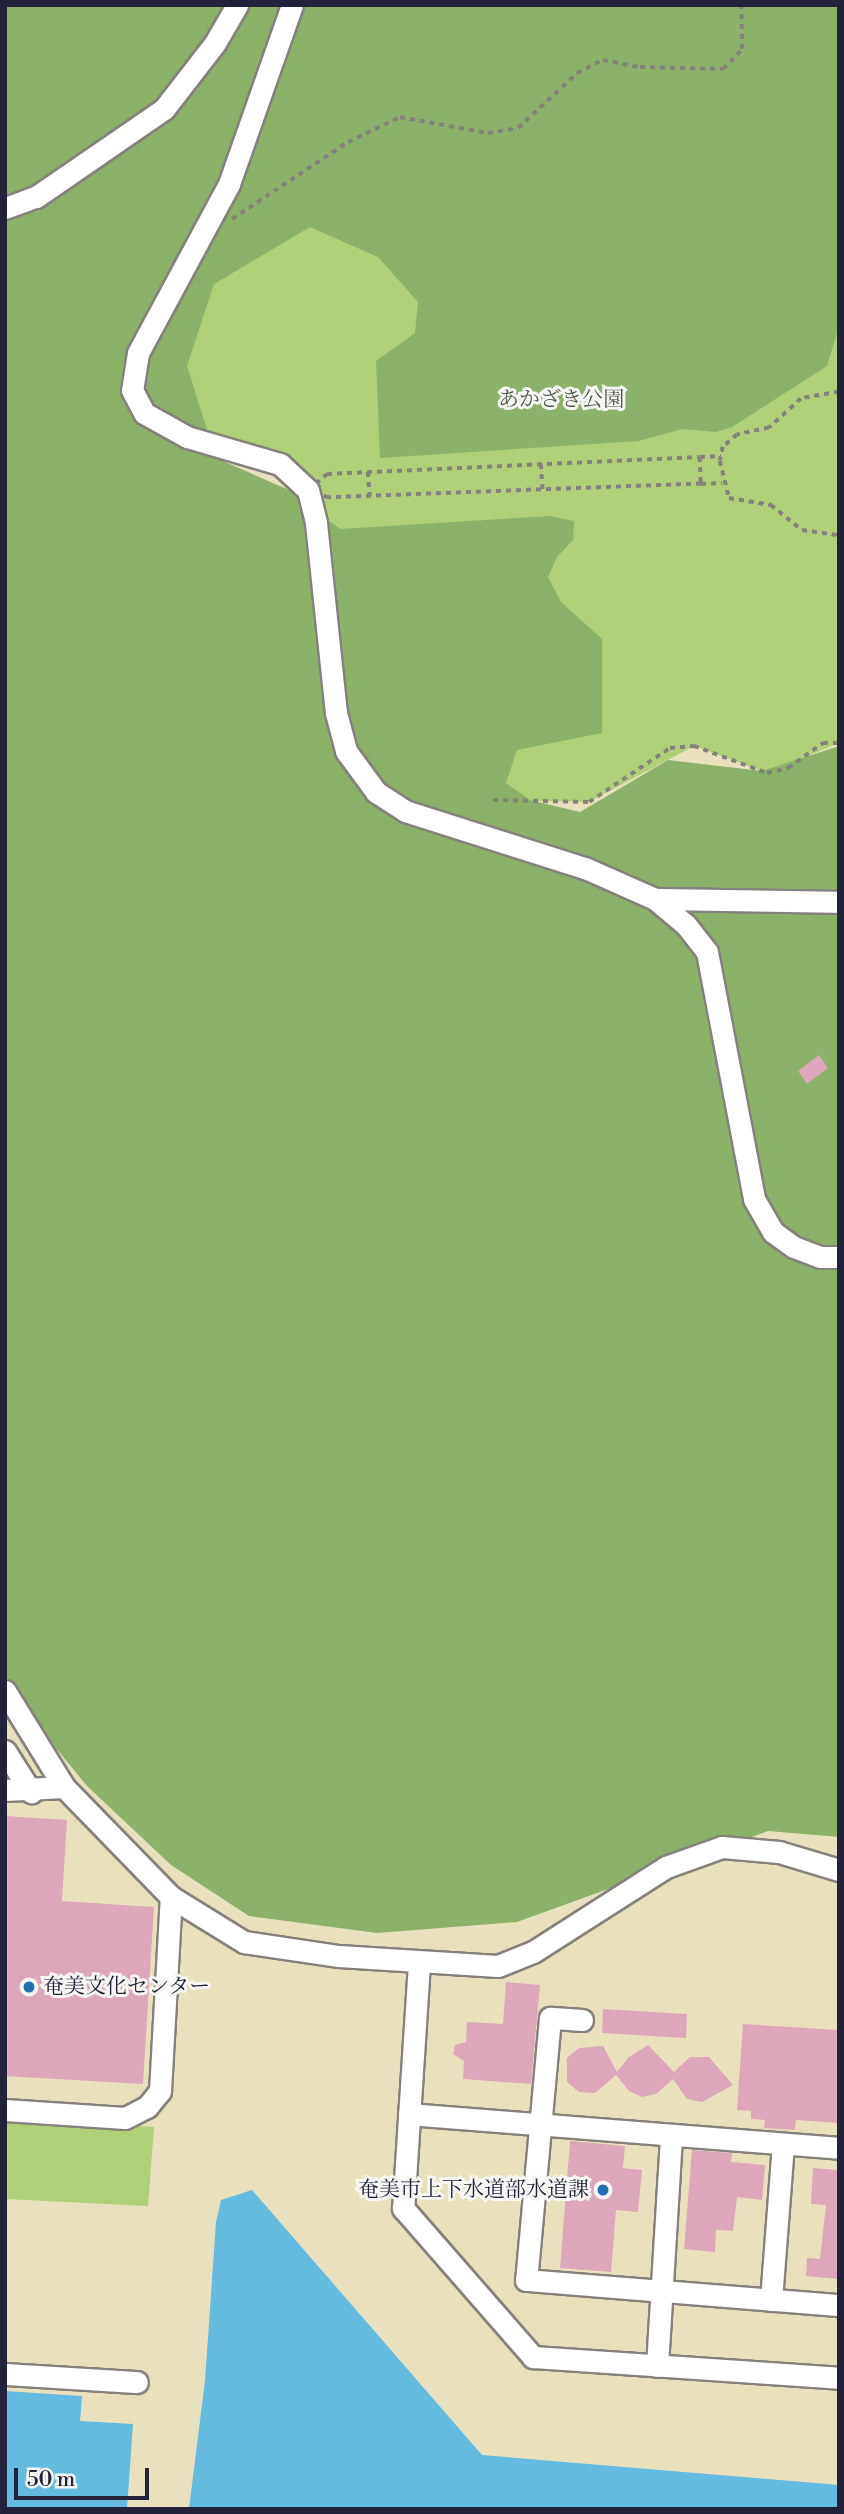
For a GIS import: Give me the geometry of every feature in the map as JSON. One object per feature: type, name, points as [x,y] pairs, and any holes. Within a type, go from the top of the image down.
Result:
[{"type":"street","points":[[5,208],[36,197],[164,109],[215,43],[237,5]]},
{"type":"street","points":[[292,5],[229,184],[138,353],[132,390],[144,413],[187,437],[279,464],[308,490],[316,523],[337,713],[346,751],[376,792],[405,811],[585,868],[655,899],[686,925],[707,952],[754,1199],[773,1232],[794,1247],[820,1257],[839,1257]]},
{"type":"street","points":[[655,899],[839,902]]},
{"type":"street","points":[[5,1691],[64,1787],[171,1897],[244,1942],[419,1963],[498,1966],[533,1952],[666,1867],[722,1847],[779,1852],[839,1870]]},
{"type":"street","points":[[5,1751],[31,1792]]},
{"type":"street","points":[[5,1790],[31,1792],[64,1787]]},
{"type":"street","points":[[5,2110],[125,2118],[147,2107],[160,2091],[171,1897]]},
{"type":"street","points":[[419,1963],[403,2208],[533,2357],[839,2378]]},
{"type":"street","points":[[582,2020],[550,2018],[526,2280],[839,2305]]},
{"type":"street","points":[[409,2114],[839,2148]]},
{"type":"street","points":[[657,2365],[671,2135]]},
{"type":"street","points":[[771,2300],[783,2144]]},
{"type":"street","points":[[5,2374],[137,2382]]},
{"type":"path","points":[[227,222],[348,142],[400,117],[488,133],[518,128],[577,73],[603,60],[640,67],[723,69],[742,50],[741,5]]},
{"type":"path","points":[[839,392],[801,399],[768,428],[737,435],[723,447],[721,456],[722,483],[729,498],[771,505],[802,530],[839,535]]},
{"type":"path","points":[[721,456],[327,474],[308,490],[328,498],[722,483]]},
{"type":"path","points":[[700,457],[701,484]]},
{"type":"path","points":[[541,464],[543,490]]},
{"type":"path","points":[[368,472],[370,496]]},
{"type":"path","points":[[493,800],[589,802],[670,748],[694,746],[767,773],[788,768],[823,743],[839,743]]},
{"type":"green space","points":[[5,5],[839,5],[839,326],[827,366],[732,427],[716,432],[682,429],[639,441],[380,458],[376,361],[415,333],[418,302],[378,257],[310,227],[214,284],[187,366],[216,458],[289,490],[340,529],[550,516],[574,521],[573,540],[557,557],[548,577],[561,602],[602,639],[602,733],[517,750],[506,783],[530,800],[580,812],[668,760],[762,771],[839,746],[839,1837],[768,1831],[517,1922],[377,1933],[249,1916],[171,1865],[87,1786],[5,1686]]},
{"type":"green space","name":"あかざき公園","points":[[839,5],[839,743],[767,773],[694,746],[589,802],[494,800],[325,617],[295,476],[187,437],[166,298],[191,250]]},
{"type":"green space","points":[[5,2117],[154,2127],[148,2206],[5,2199]]},
{"type":"water","points":[[252,2190],[482,2455],[839,2485],[839,2509],[189,2509],[205,2381],[216,2222],[221,2200]]},
{"type":"water","points":[[5,2391],[82,2396],[80,2421],[133,2424],[127,2509],[5,2509]]},
{"type":"building","points":[[819,1055],[828,1068],[807,1084],[798,1071]]},
{"type":"building","points":[[5,1816],[67,1820],[62,1901],[154,1907],[143,2084],[5,2076]]},
{"type":"building","points":[[506,1982],[540,1985],[531,2084],[463,2079],[464,2061],[453,2054],[455,2045],[466,2042],[467,2022],[503,2024]]},
{"type":"building","points":[[603,2009],[687,2014],[686,2038],[602,2033]]},
{"type":"building","points":[[743,2024],[839,2030],[839,2123],[796,2120],[795,2130],[764,2128],[765,2120],[751,2119],[751,2111],[737,2110]]},
{"type":"building","points":[[648,2045],[674,2072],[690,2057],[709,2057],[733,2085],[702,2102],[687,2099],[673,2079],[656,2094],[642,2097],[629,2091],[616,2075],[595,2093],[579,2092],[567,2082],[567,2058],[579,2048],[603,2046],[617,2072],[629,2057]]},
{"type":"building","name":"奄美市上下水道部水道課","points":[[570,2141],[625,2146],[623,2168],[642,2170],[638,2212],[616,2210],[611,2272],[560,2268]]},
{"type":"building","points":[[692,2150],[732,2153],[731,2162],[765,2165],[762,2200],[737,2197],[733,2231],[716,2230],[715,2252],[684,2249]]},
{"type":"building","points":[[813,2168],[839,2170],[839,2279],[806,2276],[807,2258],[820,2259],[826,2205],[811,2204]]},
{"type":"place","name":"奄美文化センター","points":[[29,1987]]},
{"type":"place","name":"奄美市上下水道部水道課","points":[[603,2190]]}]
